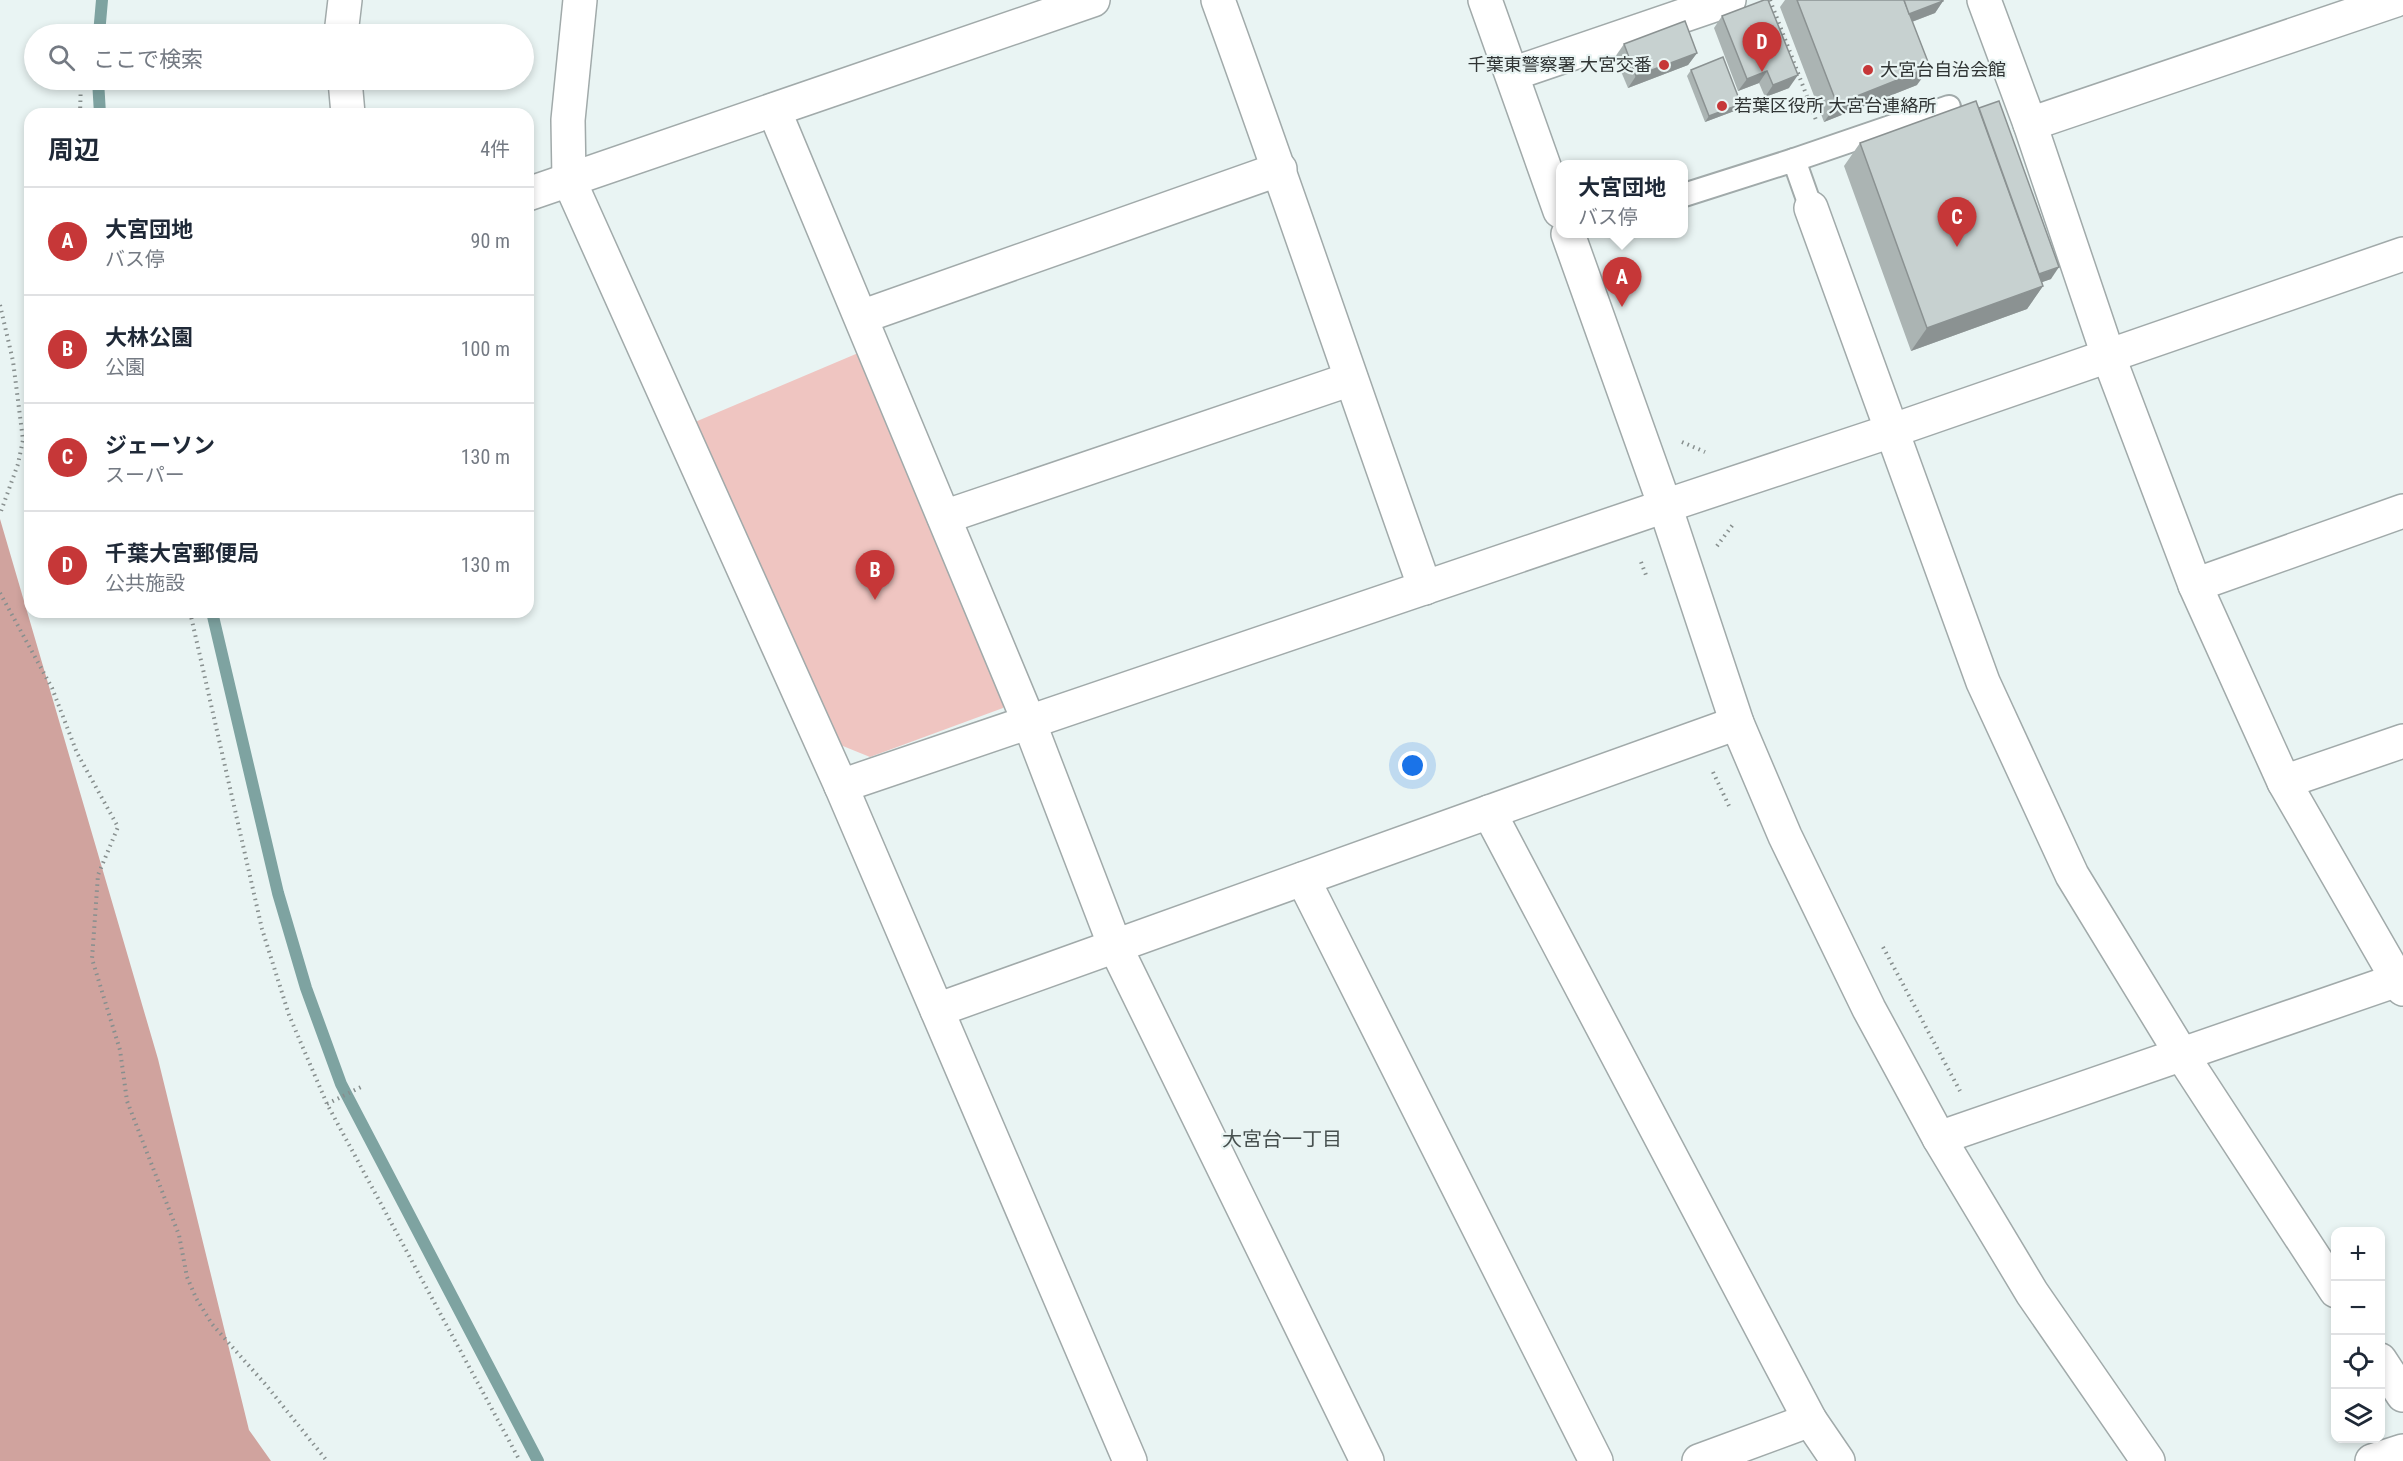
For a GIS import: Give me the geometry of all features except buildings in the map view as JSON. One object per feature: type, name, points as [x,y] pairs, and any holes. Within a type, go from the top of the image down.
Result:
[{"type":"street","points":[[342,24],[345,0]]},
{"type":"street","points":[[580,0],[568,120],[569,180],[841,786],[1131,1461]]},
{"type":"street","points":[[534,192],[1093,0]]},
{"type":"street","points":[[1218,0],[1280,169],[1425,588]]},
{"type":"street","points":[[1485,0],[1556,200]]},
{"type":"street","points":[[1512,74],[1729,0]]},
{"type":"street","points":[[1939,1138],[2401,983],[2284,782],[2195,585],[2108,355],[2030,124],[1984,0]]},
{"type":"street","points":[[2030,124],[2396,0]]},
{"type":"street","points":[[346,90],[347,108]]},
{"type":"street","points":[[774,110],[1029,722],[1115,946],[1367,1461]]},
{"type":"street","points":[[861,317],[1280,169]]},
{"type":"street","points":[[1811,208],[1983,682],[2072,875],[2182,1055],[2331,1283]]},
{"type":"street","points":[[1569,238],[1665,506],[1737,723],[1785,836],[1869,1009],[1939,1138],[2032,1293],[2148,1461]]},
{"type":"street","points":[[841,786],[1891,431],[2403,254]]},
{"type":"street","points":[[944,517],[1351,379]]},
{"type":"street","points":[[2195,585],[2403,511]]},
{"type":"street","points":[[937,1010],[1737,723]]},
{"type":"street","points":[[2284,782],[2403,741]]},
{"type":"street","points":[[1489,812],[1810,1420],[1838,1461]]},
{"type":"street","points":[[1302,879],[1596,1461]]},
{"type":"street","points":[[2385,1368],[2403,1395]]},
{"type":"street","points":[[1699,1461],[1810,1420]]},
{"type":"street","points":[[2372,1461],[2403,1450]]},
{"type":"lane","points":[[1688,193],[1949,107]]},
{"type":"lane","points":[[1794,160],[1811,208]]},
{"type":"path","points":[[1770,0],[1827,149]]},
{"type":"path","points":[[80,108],[81,90]]},
{"type":"path","points":[[0,305],[13,361],[23,440],[18,464],[0,514]]},
{"type":"path","points":[[1672,438],[1709,454]]},
{"type":"path","points":[[1716,547],[1737,520]]},
{"type":"path","points":[[0,593],[52,688],[77,753],[118,827],[98,875],[92,959],[120,1050],[127,1101],[179,1235],[187,1277],[196,1299],[212,1324],[266,1385],[327,1461]]},
{"type":"path","points":[[191,618],[262,929],[289,1015],[327,1104],[520,1461]]},
{"type":"path","points":[[1882,945],[1961,1093]]},
{"type":"path","points":[[327,1104],[363,1086]]},
{"type":"shaded area","points":[[870,348],[1010,689],[1003,708],[870,757],[833,742],[695,422]]},
{"type":"shaded area","points":[[0,519],[24,601],[24,618],[29,618],[158,1059],[249,1430],[271,1461],[0,1461]]},
{"type":"waterway","points":[[100,24],[102,0]]},
{"type":"waterway","points":[[99,90],[100,108]]},
{"type":"waterway","points":[[213,618],[278,893],[306,988],[341,1084],[538,1461]]},
{"type":"place","name":"千葉東警察署 大宮交番","points":[[1664,65]]},
{"type":"place","name":"大宮台自治会館","points":[[1868,70]]},
{"type":"place","name":"千葉大宮郵便局","points":[[1762,72]]},
{"type":"place","name":"若葉区役所 大宮台連絡所","points":[[1722,106]]},
{"type":"place","name":"ジェーソン","points":[[1957,247]]},
{"type":"place","name":"大宮団地","points":[[1622,307]]},
{"type":"place","name":"大林公園","points":[[875,600]]},
{"type":"district","name":"大宮台一丁目","points":[[1282,1139]]}]
